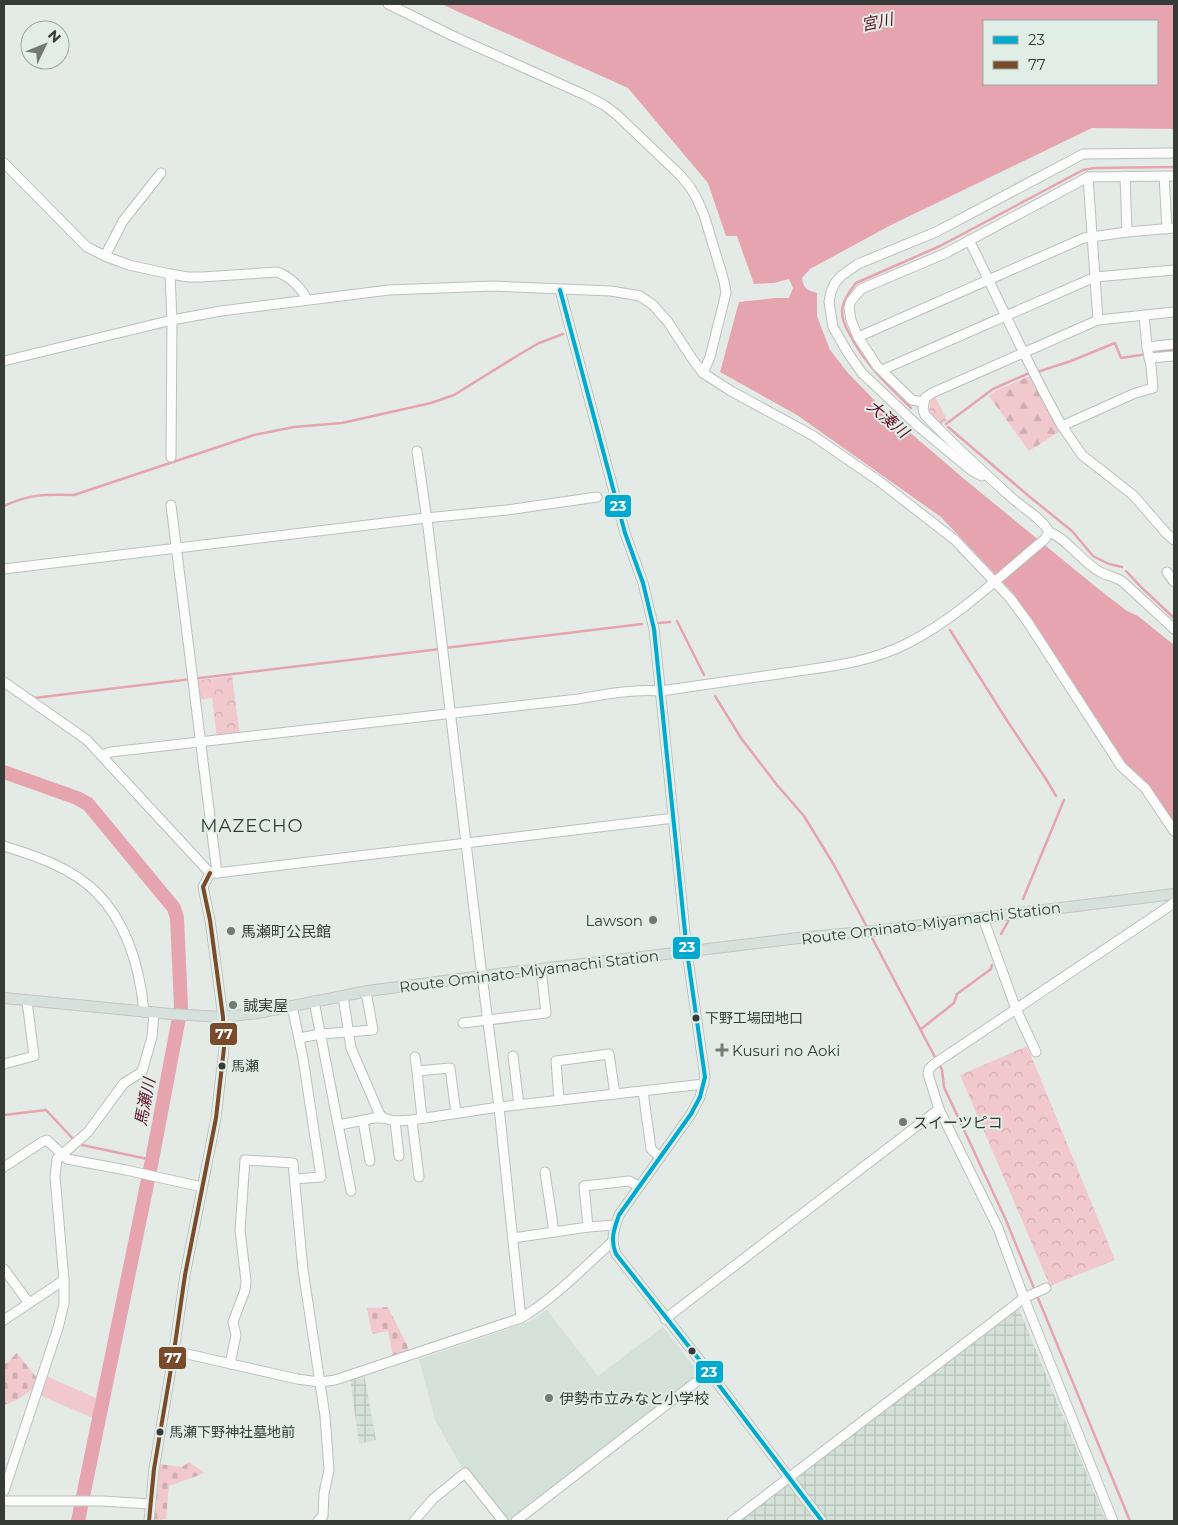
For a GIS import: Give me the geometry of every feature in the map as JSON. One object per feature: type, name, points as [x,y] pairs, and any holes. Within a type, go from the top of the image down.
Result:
[{"type":"main road","name":"Route Ominato-Miyamachi Station","points":[[4,998],[170,1014],[223,1017],[258,1013],[366,992],[482,976],[869,932],[1174,894]]},
{"type":"street","points":[[388,4],[604,105],[616,114],[690,186],[704,214],[726,293],[710,357],[703,373]]},
{"type":"street","points":[[996,484],[971,470],[918,426],[862,373],[833,327],[829,302],[835,283],[841,276],[858,264],[936,232],[1083,154],[1174,153]]},
{"type":"street","points":[[4,163],[8,174],[86,247],[105,256],[130,265],[170,274],[202,277],[277,272],[285,275],[304,294],[307,300]]},
{"type":"street","points":[[105,256],[123,221],[161,173]]},
{"type":"street","points":[[1125,176],[1127,232]]},
{"type":"street","points":[[858,337],[1084,238],[1170,229],[1164,176]]},
{"type":"street","points":[[923,402],[912,400],[877,366],[858,337],[851,320],[849,307],[851,301],[861,289],[946,253],[1088,177],[1174,176]]},
{"type":"street","points":[[1088,177],[1098,320]]},
{"type":"street","points":[[970,240],[1036,378],[1062,426],[1082,455],[1133,495],[1174,540]]},
{"type":"street","points":[[882,370],[1095,277],[1174,270]]},
{"type":"street","points":[[170,274],[172,320],[171,457]]},
{"type":"street","points":[[4,361],[172,320],[221,311],[389,290],[493,286],[611,291],[640,296],[653,305],[668,322],[692,360],[703,373],[731,391],[812,436],[879,480],[956,540],[1010,598],[1122,766],[1145,788],[1174,831]]},
{"type":"street","points":[[560,290],[625,533],[649,606],[654,629],[687,952],[704,1070],[704,1084],[700,1097],[619,1215],[612,1242],[616,1254],[665,1319],[709,1372],[822,1521]]},
{"type":"street","points":[[1047,536],[1044,525],[996,484],[925,415],[923,402],[925,398],[932,393],[1098,320],[1174,312]]},
{"type":"street","points":[[1062,426],[1133,394],[1153,388],[1144,315]]},
{"type":"street","points":[[1148,353],[1174,344]]},
{"type":"street","points":[[1148,353],[1174,356]]},
{"type":"street","points":[[417,451],[432,556],[499,1107],[521,1318]]},
{"type":"street","points":[[4,568],[515,509],[596,497]]},
{"type":"street","points":[[149,1521],[154,1469],[185,1275],[217,1109],[224,1048],[223,1017],[210,920],[203,887],[214,873],[201,743],[171,505]]},
{"type":"street","points":[[101,755],[110,752],[578,699],[612,693],[648,690],[661,691],[860,661],[904,645],[936,628],[1047,536],[1057,536],[1082,559],[1101,573],[1117,577],[1174,629]]},
{"type":"street","points":[[1167,572],[1174,582]]},
{"type":"street","points":[[4,682],[87,740],[214,873]]},
{"type":"street","points":[[214,873],[674,818]]},
{"type":"street","points":[[4,846],[34,855],[63,869],[82,881],[96,892],[120,923],[132,950],[149,1012],[152,1038],[142,1072],[124,1083],[96,1122],[77,1143],[61,1155],[56,1163],[55,1177],[64,1280],[64,1304],[58,1328],[4,1491]]},
{"type":"street","points":[[1113,1521],[998,1228],[939,1109],[928,1074],[929,1070],[938,1061],[1174,903]]},
{"type":"street","points":[[983,918],[1016,1009],[1036,1052]]},
{"type":"street","points":[[463,1023],[546,1014],[541,969]]},
{"type":"street","points":[[299,1038],[321,1034],[373,1030],[366,992]]},
{"type":"street","points":[[343,996],[351,1048],[379,1113],[383,1118]]},
{"type":"street","points":[[4,1064],[34,1056],[27,1001]]},
{"type":"street","points":[[314,1001],[351,1191]]},
{"type":"street","points":[[292,1006],[303,1058],[321,1177],[295,1179]]},
{"type":"street","points":[[559,1100],[556,1061],[609,1054],[615,1094]]},
{"type":"street","points":[[415,1056],[417,1071],[419,1177]]},
{"type":"street","points":[[513,1056],[519,1105]]},
{"type":"street","points":[[417,1071],[450,1068],[456,1113]]},
{"type":"street","points":[[339,1125],[374,1118],[394,1121],[417,1119],[499,1107],[704,1084]]},
{"type":"street","points":[[643,1091],[650,1149],[660,1157]]},
{"type":"street","points":[[665,1319],[939,1109]]},
{"type":"street","points":[[363,1121],[370,1161]]},
{"type":"street","points":[[394,1121],[399,1156]]},
{"type":"street","points":[[4,1167],[44,1140],[49,1141],[67,1159],[202,1187]]},
{"type":"street","points":[[230,1364],[236,1335],[233,1322],[246,1290],[240,1230],[245,1160],[292,1163],[303,1270],[325,1416],[329,1470],[324,1493],[323,1516],[318,1521]]},
{"type":"street","points":[[546,1172],[554,1232]]},
{"type":"street","points":[[588,1227],[584,1186],[629,1181],[639,1186]]},
{"type":"street","points":[[512,1238],[615,1225]]},
{"type":"street","points":[[174,1351],[297,1379],[320,1382],[334,1380],[521,1318],[553,1296],[612,1242]]},
{"type":"street","points":[[4,1269],[28,1303]]},
{"type":"street","points":[[4,1320],[64,1280]]},
{"type":"street","points":[[732,1521],[1024,1298],[1046,1288]]},
{"type":"street","points":[[516,1521],[709,1372]]},
{"type":"street","points":[[414,1521],[433,1499],[465,1473],[504,1521]]},
{"type":"street","points":[[4,1501],[102,1500],[150,1504]]},
{"type":"shaded area","points":[[1019,1309],[1106,1521],[739,1521]]},
{"type":"shaded area","name":"伊勢市立みなと小学校","points":[[547,1310],[598,1376],[663,1327],[700,1374],[584,1463],[516,1521],[503,1521],[465,1473],[435,1420],[419,1359],[529,1322]]},
{"type":"shaded area","points":[[364,1374],[376,1440],[359,1444],[350,1377]]},
{"type":"green space","points":[[1031,377],[1062,430],[1029,451],[989,396],[995,391]]},
{"type":"green space","points":[[935,396],[947,420],[941,425],[929,413],[931,398]]},
{"type":"green space","points":[[232,676],[240,735],[217,739],[212,698],[197,700],[194,681]]},
{"type":"green space","points":[[1027,1046],[1115,1260],[1050,1286],[960,1075]]},
{"type":"green space","points":[[388,1307],[410,1351],[393,1357],[388,1331],[372,1334],[367,1308]]},
{"type":"green space","points":[[17,1353],[37,1378],[34,1388],[17,1400],[4,1405],[4,1365]]},
{"type":"green space","points":[[46,1376],[96,1398],[93,1418],[39,1395]]},
{"type":"green space","points":[[189,1462],[205,1473],[169,1486],[166,1519],[153,1521],[159,1464],[182,1467]]},
{"type":"water","points":[[441,4],[1174,4],[1174,129],[1092,128],[891,225],[810,269],[802,278],[806,288],[817,293],[817,316],[830,350],[848,373],[885,411],[1096,587],[1127,611],[1138,616],[1174,645],[1174,824],[1146,784],[1125,762],[1013,593],[941,517],[797,415],[720,372],[739,302],[789,298],[793,288],[789,279],[774,283],[754,284],[737,236],[726,236],[708,183],[628,88]]},
{"type":"waterway","points":[[911,408],[869,364],[845,325],[842,314],[844,303],[856,283],[940,246],[1083,170],[1094,168],[1174,167]]},
{"type":"waterway","points":[[4,506],[22,499],[38,496],[74,495],[254,435],[294,427],[342,423],[431,403],[454,395],[539,343],[563,334]]},
{"type":"waterway","points":[[946,424],[993,389],[1027,374],[1071,361],[1115,343],[1121,358],[1174,350]]},
{"type":"waterway","points":[[948,427],[1072,531],[1093,556],[1109,564],[1122,567]]},
{"type":"waterway","points":[[1126,571],[1174,618]]},
{"type":"waterway","points":[[677,621],[704,675]]},
{"type":"waterway","points":[[659,623],[670,622]]},
{"type":"waterway","points":[[445,648],[642,624]]},
{"type":"waterway","points":[[950,630],[1056,796]]},
{"type":"waterway","points":[[34,698],[440,649]]},
{"type":"waterway","points":[[715,696],[741,738],[777,785],[804,816],[834,865],[868,929]]},
{"type":"waterway","name":"馬瀬川","points":[[4,772],[77,798],[88,804],[174,908],[177,918],[181,1007],[152,1160],[78,1521]]},
{"type":"waterway","points":[[1023,899],[1064,800]]},
{"type":"waterway","points":[[1001,934],[1010,918]]},
{"type":"waterway","points":[[870,934],[936,1059]]},
{"type":"waterway","points":[[921,1029],[954,1003],[957,994],[991,969],[992,965]]},
{"type":"waterway","points":[[939,1064],[942,1070],[944,1087],[1005,1218],[1130,1521]]},
{"type":"waterway","points":[[4,1115],[46,1110],[74,1140]]},
{"type":"waterway","points":[[79,1143],[152,1160]]},
{"type":"transit line","name":"23","points":[[560,290],[625,533],[643,583],[654,629],[687,952],[705,1077],[700,1097],[691,1114],[619,1215],[613,1234],[614,1249],[822,1521]]},
{"type":"transit line","name":"77","points":[[149,1521],[154,1469],[185,1275],[216,1118],[224,1048],[223,1017],[210,920],[203,887],[210,873]]},
{"type":"place","name":"Lawson","points":[[653,920]]},
{"type":"place","name":"馬瀬町公民館","points":[[231,931]]},
{"type":"place","name":"誠実屋","points":[[233,1005]]},
{"type":"place","name":"下野工場団地口","points":[[696,1018]]},
{"type":"place","name":"Kusuri no Aoki","points":[[722,1050]]},
{"type":"place","name":"馬瀬","points":[[222,1066]]},
{"type":"place","name":"スイーツピコ","points":[[903,1122]]},
{"type":"place","name":"伊勢市立みなと小学校","points":[[549,1398]]},
{"type":"place","name":"馬瀬下野神社墓地前","points":[[160,1432]]},
{"type":"district","name":"MAZECHO","points":[[252,826]]},
{"type":"water label","name":"宮川","points":[[877,22]]},
{"type":"water label","name":"大湊川","points":[[888,419]]}]
